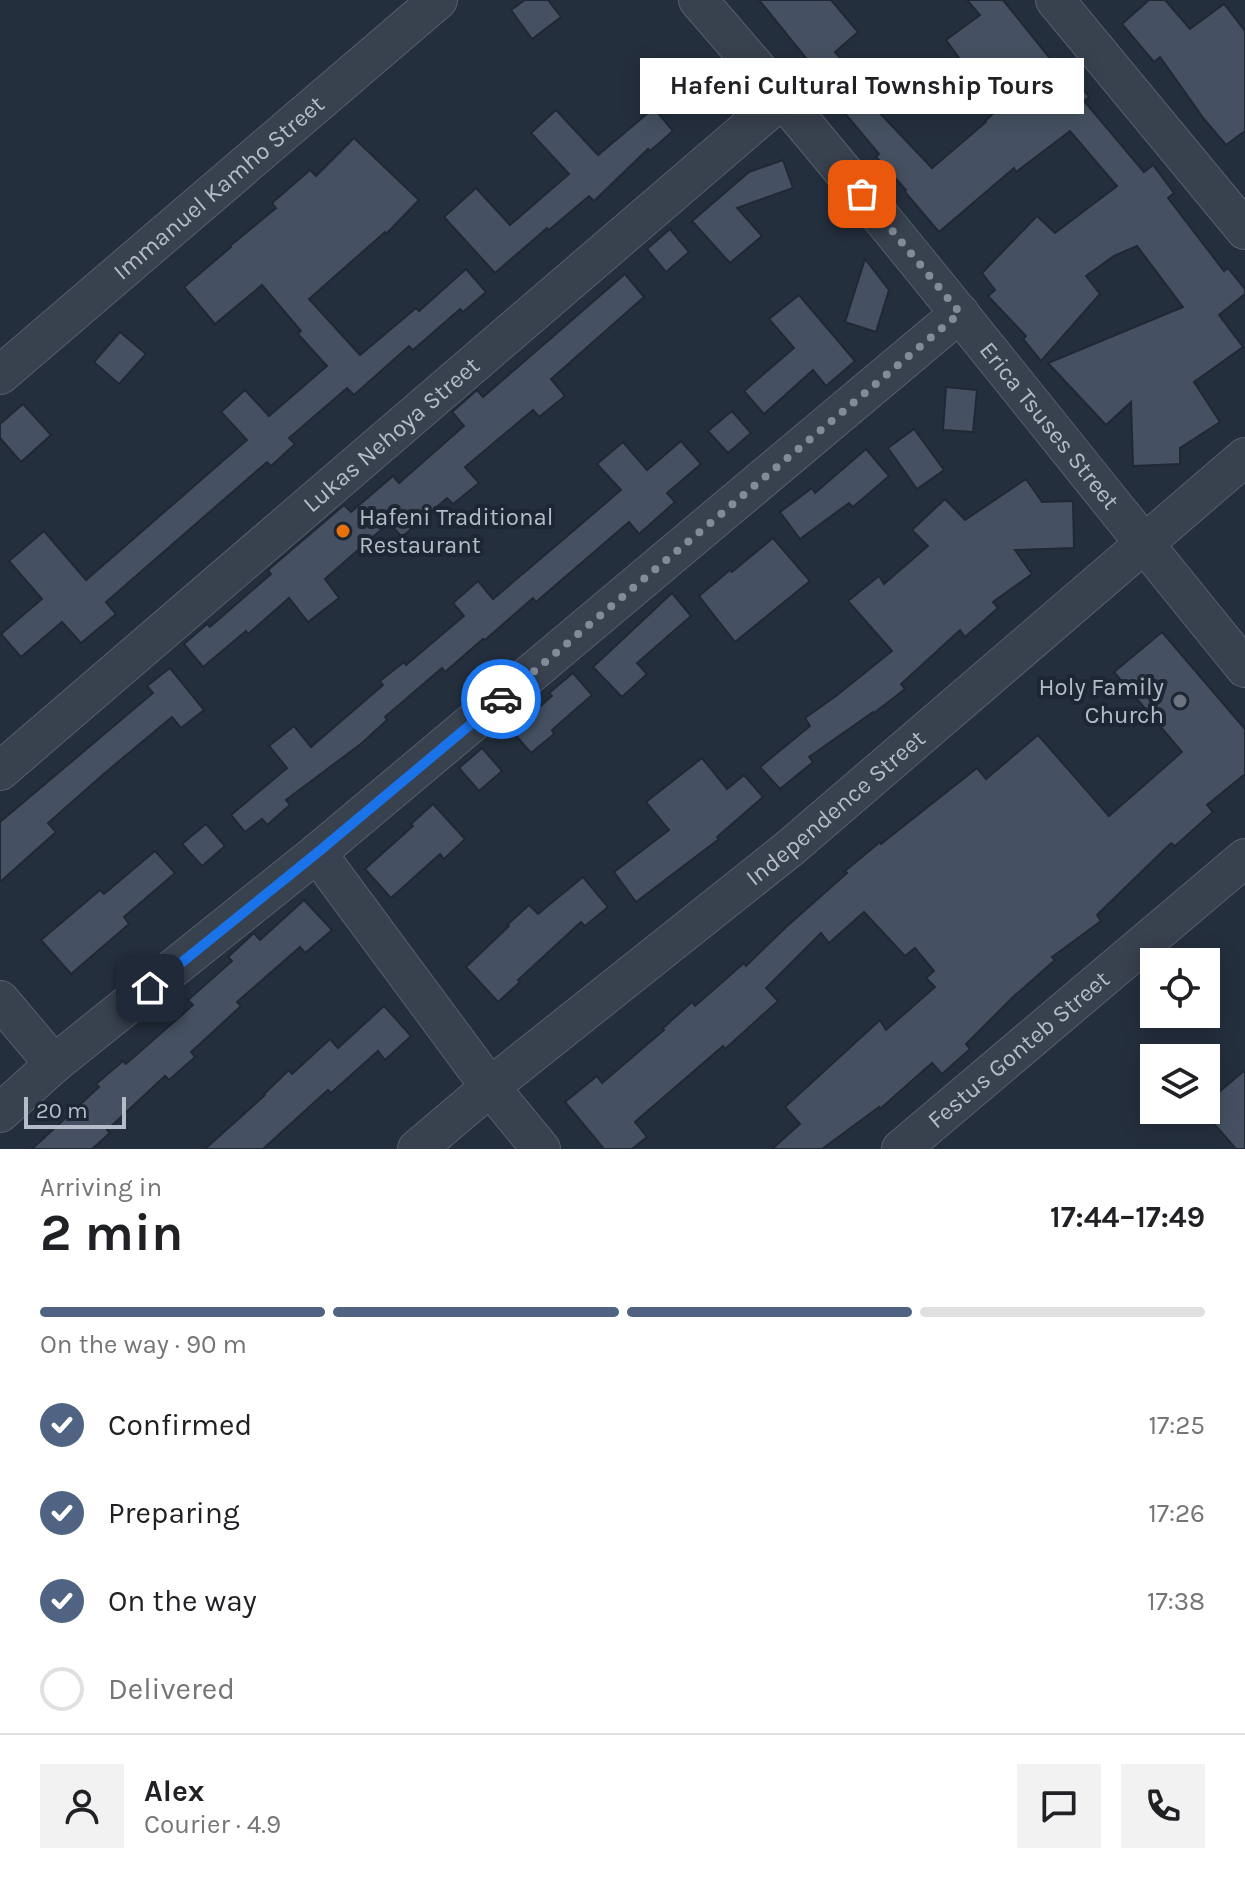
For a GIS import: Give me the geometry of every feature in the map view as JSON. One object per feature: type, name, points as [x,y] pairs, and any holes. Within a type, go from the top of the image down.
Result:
[{"type":"street","name":"Immanuel Kamho Street","points":[[0,375],[438,0]]},
{"type":"street","name":"Erica Tsuses Street","points":[[698,0],[960,313],[1245,668]]},
{"type":"street","points":[[1055,0],[1245,230]]},
{"type":"street","name":"Lukas Nehoya Street","points":[[0,771],[783,98]]},
{"type":"street","points":[[0,1113],[54,1064],[317,853],[960,313]]},
{"type":"street","name":"Independence Street","points":[[417,1149],[490,1087],[790,848],[1245,457]]},
{"type":"street","points":[[317,853],[490,1087],[541,1149]]},
{"type":"street","name":"Festus Gonteb Street","points":[[901,1149],[1245,858]]},
{"type":"street","points":[[0,1000],[54,1064]]},
{"type":"building","points":[[525,0],[548,0],[561,17],[532,39],[511,10]]},
{"type":"building","points":[[759,0],[831,0],[858,32],[835,52],[880,103],[875,108],[932,168],[997,110],[946,40],[980,15],[967,0],[1003,0],[1060,71],[1066,67],[1089,97],[1084,101],[1144,172],[1153,165],[1174,193],[1168,198],[1224,271],[1228,268],[1245,289],[1245,294],[1219,315],[1243,347],[1194,382],[1220,422],[1180,448],[1180,464],[1133,466],[1131,402],[1106,425],[1048,363],[1183,307],[1137,246],[1114,256],[1086,276],[1100,294],[1041,361],[1023,339],[1026,336],[988,296],[995,290],[982,273],[1037,216],[1055,233],[1117,186],[1070,131],[1016,172],[1014,168],[939,232],[876,157],[879,154],[832,98],[836,95]]},
{"type":"building","points":[[1149,0],[1165,0],[1190,29],[1224,4],[1245,31],[1245,131],[1226,145],[1160,57],[1154,62],[1122,24]]},
{"type":"building","points":[[654,108],[673,131],[650,151],[648,149],[594,201],[589,196],[495,273],[444,217],[476,188],[510,225],[569,174],[531,133],[556,110],[598,155]]},
{"type":"building","points":[[354,138],[419,200],[386,234],[309,299],[360,355],[416,308],[419,311],[466,269],[486,292],[463,312],[460,309],[413,350],[409,346],[354,395],[347,388],[289,438],[295,444],[271,466],[267,462],[106,602],[116,614],[81,643],[62,622],[21,657],[1,634],[42,599],[9,561],[44,531],[86,580],[247,440],[221,412],[245,390],[269,416],[327,366],[298,334],[301,331],[262,285],[215,324],[184,287],[276,208],[272,203],[310,170],[316,176]]},
{"type":"building","points":[[783,160],[793,188],[737,208],[762,236],[730,263],[691,222],[749,172]]},
{"type":"building","points":[[670,229],[689,252],[666,272],[647,249]]},
{"type":"building","points":[[865,259],[889,290],[876,332],[845,322]]},
{"type":"building","points":[[625,274],[644,297],[551,379],[565,396],[539,417],[533,410],[465,467],[479,483],[453,504],[447,498],[402,537],[389,523],[325,579],[339,598],[308,622],[289,598],[248,634],[246,631],[203,667],[184,644],[207,624],[210,627],[271,574],[268,570],[344,505],[351,512],[393,476],[399,483],[464,426],[452,412],[477,390],[483,397]]},
{"type":"building","points":[[799,295],[855,361],[826,386],[813,370],[764,414],[744,391],[794,348],[769,319]]},
{"type":"building","points":[[120,332],[146,354],[119,384],[94,362]]},
{"type":"building","points":[[946,387],[977,390],[973,432],[943,430]]},
{"type":"building","points":[[23,404],[51,435],[21,462],[0,438],[0,424]]},
{"type":"building","points":[[732,411],[751,433],[728,453],[708,431]]},
{"type":"building","points":[[914,429],[944,470],[917,489],[888,448]]},
{"type":"building","points":[[681,441],[701,464],[667,493],[675,502],[639,534],[629,522],[536,602],[533,598],[445,672],[442,668],[385,717],[387,720],[362,743],[286,800],[290,805],[267,825],[262,819],[245,832],[231,815],[287,768],[269,746],[294,726],[311,747],[383,685],[380,681],[404,662],[406,665],[464,616],[453,603],[478,581],[493,599],[621,490],[597,464],[623,442],[647,470]]},
{"type":"building","points":[[866,449],[889,476],[853,507],[849,503],[800,539],[780,512],[812,488],[815,493]]},
{"type":"building","points":[[1026,479],[1042,502],[1073,501],[1074,548],[1015,550],[1032,574],[993,602],[998,608],[965,637],[960,630],[901,684],[905,689],[809,757],[813,762],[780,789],[760,767],[810,726],[805,718],[892,651],[848,601],[879,576],[884,584],[928,546],[912,530],[945,499],[965,520]]},
{"type":"building","points":[[773,538],[810,581],[735,642],[699,596]]},
{"type":"building","points":[[672,593],[691,616],[637,663],[647,674],[622,697],[593,667]]},
{"type":"building","points":[[1162,632],[1245,729],[1245,774],[1207,805],[1213,812],[1175,846],[1171,843],[1097,915],[1101,921],[1052,957],[1055,960],[966,1044],[970,1049],[942,1074],[932,1063],[880,1109],[822,1149],[772,1149],[800,1124],[785,1107],[880,1020],[886,1030],[935,987],[926,978],[934,971],[915,948],[905,956],[864,912],[829,943],[821,933],[766,988],[778,1001],[725,1049],[723,1046],[635,1122],[647,1137],[632,1149],[604,1149],[565,1102],[597,1076],[602,1083],[692,1002],[695,1006],[744,963],[746,966],[847,873],[845,871],[977,768],[986,779],[1038,735],[1109,816],[1182,752],[1114,672]]},
{"type":"building","points":[[170,668],[204,710],[181,728],[172,717],[106,772],[48,823],[56,832],[0,882],[0,822],[153,693],[147,686]]},
{"type":"building","points":[[573,673],[592,695],[531,753],[512,731]]},
{"type":"building","points":[[482,748],[502,771],[479,791],[459,768]]},
{"type":"building","points":[[702,758],[727,789],[744,775],[763,797],[717,837],[719,839],[636,902],[614,872],[669,830],[646,802]]},
{"type":"building","points":[[433,804],[465,839],[444,859],[440,854],[391,898],[365,869]]},
{"type":"building","points":[[206,824],[225,846],[202,866],[182,844]]},
{"type":"building","points":[[155,851],[175,873],[124,917],[129,924],[71,974],[41,940],[100,890],[104,894]]},
{"type":"building","points":[[583,877],[608,907],[585,926],[581,922],[498,1002],[466,967],[529,905],[538,914]]},
{"type":"building","points":[[304,900],[332,930],[305,953],[300,947],[237,1002],[241,1006],[191,1052],[195,1057],[169,1080],[165,1076],[107,1130],[110,1133],[92,1149],[32,1149],[99,1087],[96,1084],[123,1061],[126,1064],[193,1005],[188,1000],[232,961],[228,957],[254,933],[260,940]]},
{"type":"building","points":[[384,1006],[411,1036],[385,1060],[378,1051],[331,1093],[328,1090],[263,1149],[205,1149],[289,1070],[292,1074],[330,1039],[338,1048]]},
{"type":"building","points":[[1245,1070],[1245,1149],[1236,1149],[1214,1124],[1220,1124],[1220,1091]]},
{"type":"way so far","points":[[501,699],[960,313],[862,194]]},
{"type":"place","name":"Hafeni Cultural Township Tours","points":[[862,194]]},
{"type":"place","name":"Hafeni Traditional Restaurant","points":[[343,531]]},
{"type":"place","name":"Holy Family Church","points":[[1180,701]]},
{"type":"route","points":[[150,988],[501,699]]}]
